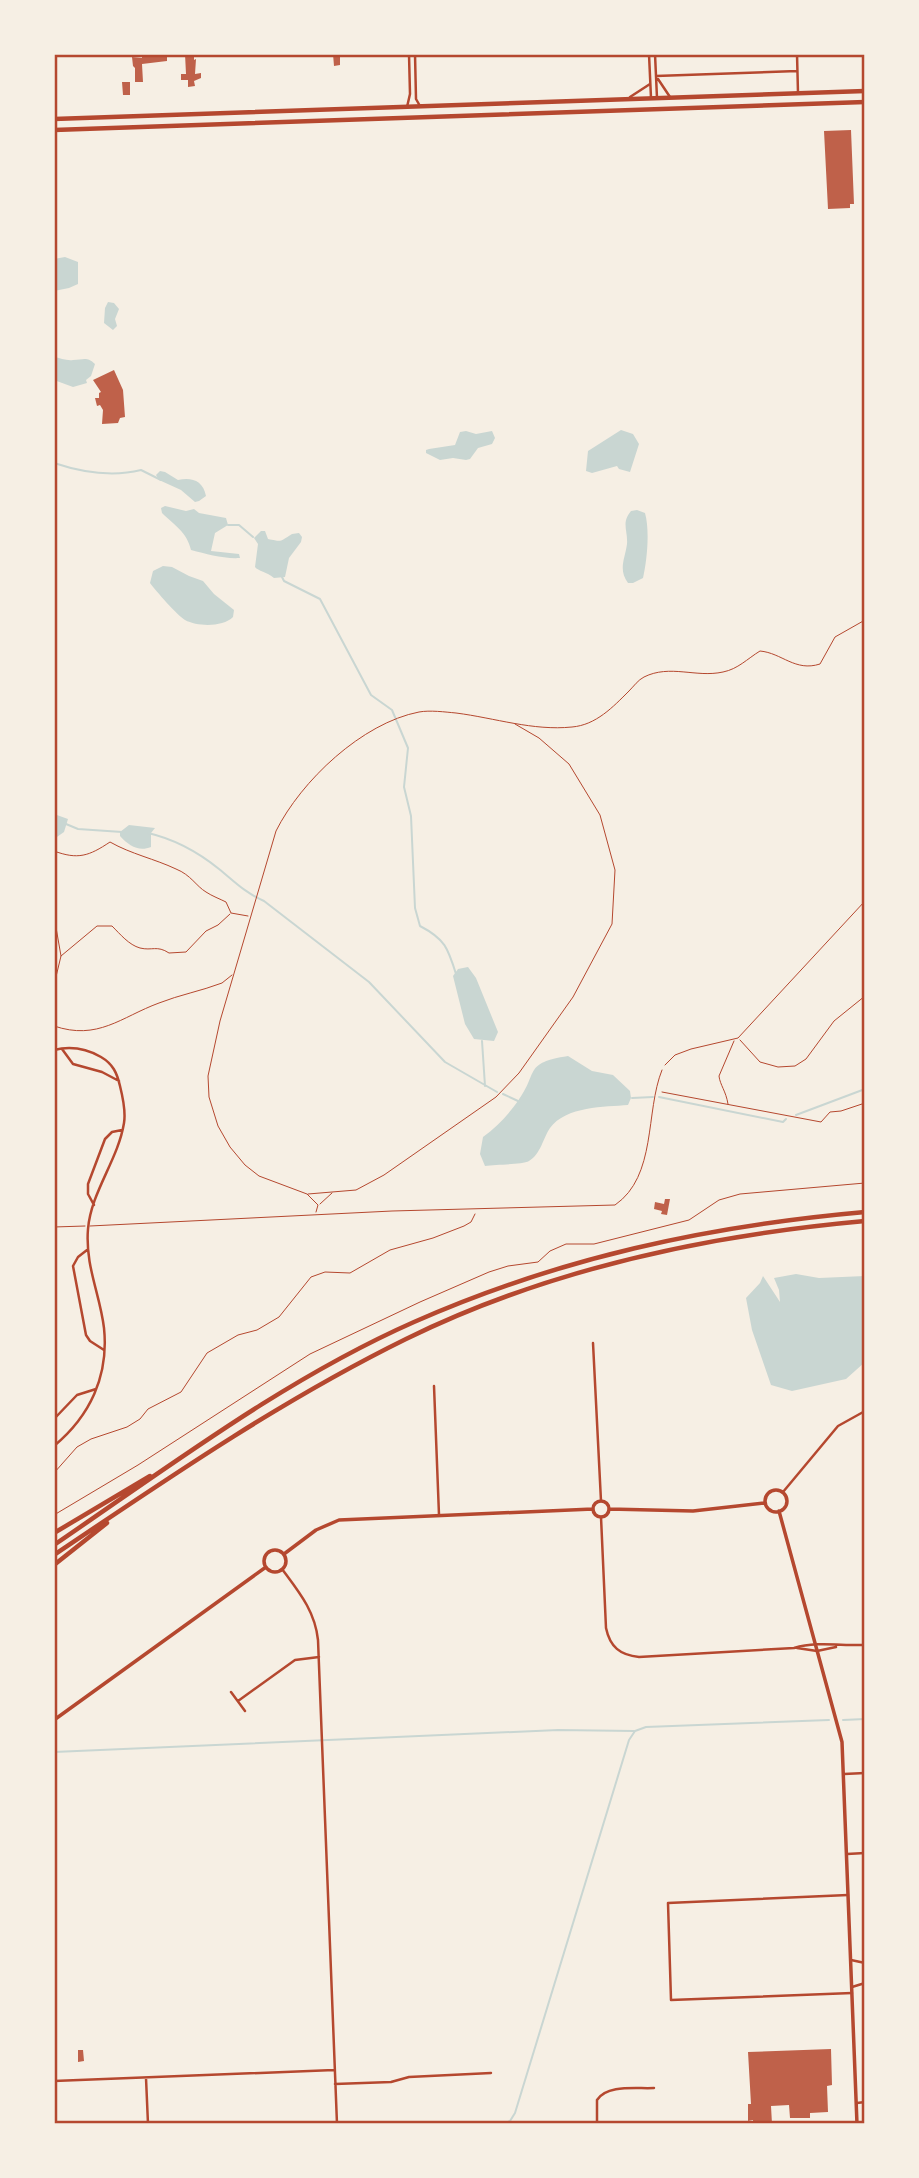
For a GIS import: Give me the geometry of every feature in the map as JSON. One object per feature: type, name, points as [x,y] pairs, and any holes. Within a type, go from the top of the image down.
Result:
[{"type":"highway","points":[[54,119],[865,90]]},
{"type":"highway","points":[[654,98],[655,109]]},
{"type":"highway","points":[[54,130],[865,102]]},
{"type":"highway","points":[[54,1533],[121,1495],[267,1402],[340,1360],[413,1323],[534,1275],[719,1230],[792,1218],[865,1212]]},
{"type":"highway","points":[[54,1555],[272,1412],[385,1350],[489,1303],[573,1275],[716,1242],[789,1230],[865,1222]]},
{"type":"highway","points":[[54,1545],[267,1402]]},
{"type":"highway","points":[[54,1565],[133,1503]]},
{"type":"street","points":[[407,107],[410,94],[409,54]]},
{"type":"street","points":[[415,54],[416,99],[421,106]]},
{"type":"street","points":[[649,54],[650,84],[654,98]]},
{"type":"street","points":[[654,98],[655,54]]},
{"type":"street","points":[[796,54],[798,93]]},
{"type":"street","points":[[656,76],[797,71]]},
{"type":"street","points":[[656,76],[670,97]]},
{"type":"street","points":[[627,99],[650,84]]},
{"type":"street","points":[[62,1048],[73,1064],[102,1072],[119,1081]]},
{"type":"street","points":[[54,1049],[77,1048],[107,1060],[117,1072],[124,1105],[122,1130],[88,1226],[92,1284],[104,1328],[104,1350],[96,1388],[81,1420],[54,1446]]},
{"type":"street","points":[[94,1205],[88,1194],[88,1184],[106,1139],[112,1132],[122,1130]]},
{"type":"street","points":[[88,1249],[78,1257],[73,1266],[86,1335],[104,1350]]},
{"type":"street","points":[[593,1343],[601,1501]]},
{"type":"street","points":[[434,1386],[439,1514]]},
{"type":"street","points":[[54,1419],[77,1395],[96,1388]]},
{"type":"street","points":[[783,1492],[838,1426],[865,1411]]},
{"type":"street","points":[[776,1490],[783,1492],[787,1504],[779,1511],[771,1510],[765,1503],[770,1492],[776,1490]]},
{"type":"street","points":[[601,1517],[595,1514],[593,1509],[596,1502],[606,1503],[609,1508]]},
{"type":"street","points":[[609,1508],[693,1511],[765,1503]]},
{"type":"street","points":[[601,1517],[609,1508]]},
{"type":"street","points":[[284,1554],[316,1530],[339,1520],[593,1509]]},
{"type":"street","points":[[779,1511],[839,1730],[844,1774],[857,2124]]},
{"type":"street","points":[[601,1517],[606,1628],[612,1645],[622,1654],[639,1657],[794,1648],[815,1644],[837,1647]]},
{"type":"street","points":[[278,1550],[284,1554],[286,1560],[282,1569],[272,1571],[266,1567],[264,1557],[268,1552],[278,1550]]},
{"type":"street","points":[[54,1720],[266,1567]]},
{"type":"street","points":[[282,1569],[310,1608],[316,1624],[337,2124]]},
{"type":"street","points":[[794,1648],[817,1651],[865,1646]]},
{"type":"street","points":[[238,1702],[295,1660],[319,1657]]},
{"type":"street","points":[[231,1692],[245,1711]]},
{"type":"street","points":[[844,1774],[865,1773]]},
{"type":"street","points":[[847,1854],[865,1853]]},
{"type":"street","points":[[848,1895],[668,1903],[671,2000],[852,1993]]},
{"type":"street","points":[[851,1960],[865,1963]]},
{"type":"street","points":[[852,1987],[865,1983]]},
{"type":"street","points":[[54,2081],[335,2070]]},
{"type":"street","points":[[335,2084],[491,2073]]},
{"type":"street","points":[[146,2078],[148,2124]]},
{"type":"street","points":[[597,2124],[597,2100],[603,2093],[611,2090],[654,2088]]},
{"type":"street","points":[[857,2103],[865,2102]]},
{"type":"lane","points":[[54,1227],[615,1205],[622,1200],[642,1169],[662,1070]]},
{"type":"path","points":[[318,1205],[307,1194],[259,1176],[230,1147],[218,1126],[209,1097],[208,1076],[233,974],[276,831],[287,808],[332,758],[354,741],[420,712],[454,713],[532,728],[558,728],[591,724],[642,677],[663,670],[700,674],[723,673],[740,666],[760,651],[771,652],[788,663],[812,667],[820,664],[835,637],[865,620]]},
{"type":"path","points":[[307,1194],[356,1190],[384,1175],[496,1097],[519,1073],[573,997],[612,924],[615,870],[600,815],[569,764],[539,738],[513,723]]},
{"type":"path","points":[[54,850],[68,857],[91,854],[110,842],[186,874],[200,885],[203,891],[226,902],[231,913]]},
{"type":"path","points":[[728,1104],[726,1089],[719,1076],[736,1038],[865,901]]},
{"type":"path","points":[[231,913],[250,916]]},
{"type":"path","points":[[61,956],[97,926],[112,926],[126,940],[141,948],[160,948],[169,953],[186,951],[206,931],[218,925],[231,913]]},
{"type":"path","points":[[54,916],[61,956],[54,985]]},
{"type":"path","points":[[54,1027],[88,1031],[107,1028],[152,1005],[222,983],[233,974]]},
{"type":"path","points":[[736,1038],[761,1062],[778,1067],[795,1066],[806,1059],[834,1021],[865,996]]},
{"type":"path","points":[[662,1070],[676,1055],[736,1038]]},
{"type":"path","points":[[656,1091],[821,1122],[830,1112],[865,1103]]},
{"type":"path","points":[[316,1215],[318,1205],[333,1192]]},
{"type":"path","points":[[54,1473],[77,1447],[91,1439],[127,1427],[140,1419],[148,1409],[181,1392],[207,1353],[238,1335],[257,1330],[279,1317],[311,1276],[326,1272],[350,1273],[390,1250],[433,1238],[471,1222],[477,1209]]},
{"type":"shaded area","points":[[65,257],[78,262],[78,284],[54,291],[54,259]]},
{"type":"shaded area","points":[[108,302],[114,303],[119,309],[115,319],[117,326],[113,330],[104,323]]},
{"type":"shaded area","points":[[54,357],[68,360],[87,359],[95,364],[87,383],[73,387],[54,380]]},
{"type":"shaded area","points":[[621,430],[633,434],[639,444],[630,472],[617,466],[592,473],[586,471],[588,451]]},
{"type":"shaded area","points":[[492,431],[495,438],[492,444],[478,448],[470,459],[466,460],[440,460],[426,453],[429,449],[455,445],[460,432],[476,434]]},
{"type":"shaded area","points":[[160,471],[178,480],[196,481],[202,486],[206,496],[195,502],[181,490],[159,480],[156,475]]},
{"type":"shaded area","points":[[165,506],[186,511],[194,509],[199,513],[226,518],[228,525],[215,533],[211,551],[239,554],[240,558],[191,550],[183,534],[162,513],[161,508]]},
{"type":"shaded area","points":[[631,511],[645,513],[647,520],[646,563],[643,578],[628,583],[623,568],[627,544],[626,523]]},
{"type":"shaded area","points":[[261,531],[265,531],[268,539],[276,541],[292,534],[299,533],[302,537],[289,558],[285,577],[274,578],[255,567],[258,544],[254,538]]},
{"type":"shaded area","points":[[163,566],[172,567],[203,581],[234,610],[233,617],[223,623],[210,625],[185,620],[150,583],[153,571]]},
{"type":"shaded area","points":[[54,814],[68,819],[64,832],[54,839]]},
{"type":"shaded area","points":[[129,825],[155,828],[151,833],[151,847],[138,848],[123,840],[120,832]]},
{"type":"shaded area","points":[[468,967],[476,978],[498,1032],[494,1041],[474,1039],[465,1024],[453,976],[458,969]]},
{"type":"shaded area","points":[[568,1056],[592,1071],[613,1075],[630,1091],[628,1105],[597,1107],[566,1115],[550,1128],[539,1150],[529,1161],[485,1166],[480,1154],[483,1137],[498,1125],[514,1106],[538,1066]]},
{"type":"shaded area","points":[[796,1274],[819,1278],[865,1276],[865,1362],[846,1379],[792,1391],[771,1385],[752,1330],[746,1298],[763,1276],[780,1302],[774,1278]]},
{"type":"building","points":[[142,54],[167,54],[167,61],[142,64],[143,82],[135,82],[132,57],[142,58]]},
{"type":"building","points":[[185,54],[194,54],[195,74],[201,73],[201,78],[194,81],[195,86],[188,87],[188,80],[181,80],[181,74],[186,74]]},
{"type":"building","points":[[333,54],[340,54],[340,65],[334,66]]},
{"type":"building","points":[[343,54],[364,54],[364,56],[343,57]]},
{"type":"building","points":[[122,82],[130,82],[130,95],[123,95]]},
{"type":"building","points":[[851,130],[854,204],[850,204],[850,208],[828,209],[824,131]]},
{"type":"building","points":[[114,370],[123,390],[125,417],[120,418],[118,423],[102,424],[103,410],[100,405],[97,406],[95,398],[99,398],[101,392],[93,380]]},
{"type":"building","points":[[665,1199],[670,1199],[667,1215],[654,1209],[655,1202],[664,1204]]},
{"type":"building","points":[[831,2049],[832,2085],[827,2086],[828,2112],[810,2113],[810,2118],[790,2118],[789,2105],[771,2106],[772,2124],[753,2124],[753,2120],[748,2121],[748,2104],[751,2104],[748,2052]]},
{"type":"building","points":[[78,2050],[83,2050],[84,2061],[78,2062]]},
{"type":"waterway","points":[[54,463],[97,472],[141,470],[161,480]]},
{"type":"waterway","points":[[228,525],[239,525],[253,537]]},
{"type":"waterway","points":[[282,577],[284,581],[320,599],[371,695],[392,710],[408,748],[404,787],[411,816],[415,908],[420,926],[435,935],[444,945],[456,974]]},
{"type":"waterway","points":[[66,824],[78,829],[122,832]]},
{"type":"waterway","points":[[148,833],[194,852],[264,901],[369,982],[445,1062],[497,1092]]},
{"type":"waterway","points":[[482,1041],[485,1086]]},
{"type":"waterway","points":[[796,1115],[865,1089]]},
{"type":"waterway","points":[[503,1094],[518,1101]]},
{"type":"waterway","points":[[632,1098],[653,1097]]},
{"type":"waterway","points":[[659,1097],[783,1122],[786,1119]]},
{"type":"waterway","points":[[843,1720],[865,1719]]},
{"type":"waterway","points":[[504,2124],[510,2121],[515,2113],[629,1740],[635,1731],[646,1727],[829,1720]]},
{"type":"waterway","points":[[54,1752],[558,1730],[634,1731]]}]
